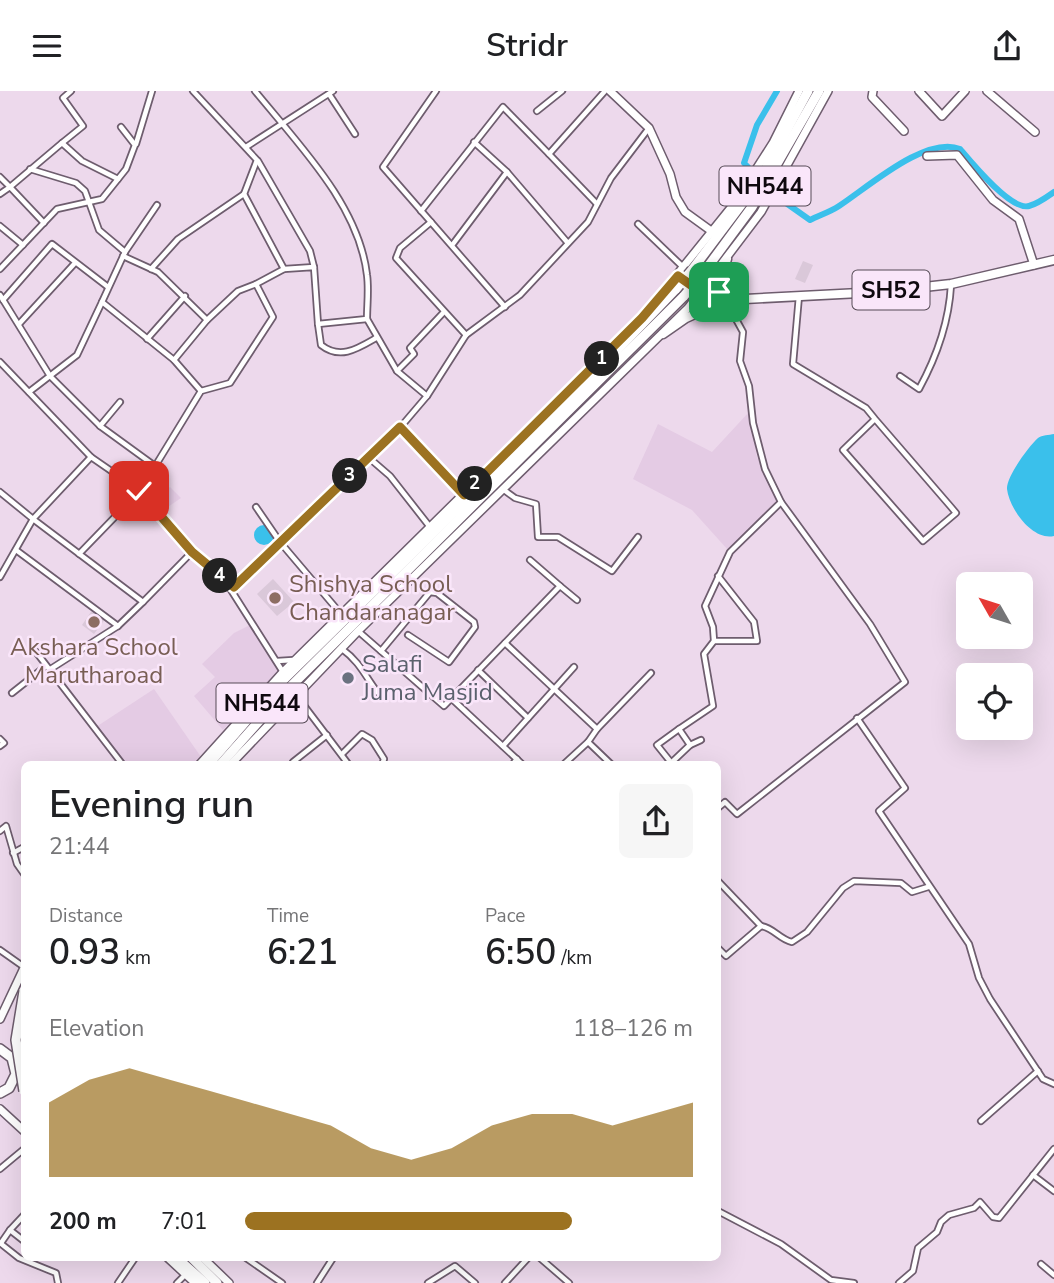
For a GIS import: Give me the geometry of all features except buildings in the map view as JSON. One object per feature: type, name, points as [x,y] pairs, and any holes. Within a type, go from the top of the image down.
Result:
[{"type":"highway","name":"NH544","points":[[211,761],[272,691],[585,384],[676,289],[688,269],[759,181],[808,91]]},
{"type":"highway","name":"NH544","points":[[224,761],[285,692],[585,398],[684,296],[752,207],[819,91]]},
{"type":"highway","points":[[21,1010],[16,1041],[21,1072]]},
{"type":"highway","points":[[0,1049],[12,1058],[20,1069],[13,1082],[0,1093]]},
{"type":"highway","points":[[180,1261],[205,1283]]},
{"type":"highway","points":[[195,1261],[217,1283]]},
{"type":"main road","points":[[726,300],[718,286],[727,259]]},
{"type":"main road","name":"SH52","points":[[726,300],[879,292],[951,284],[1054,260]]},
{"type":"main road","points":[[678,276],[701,292],[726,300]]},
{"type":"main road","points":[[663,334],[685,318],[726,300]]},
{"type":"street","points":[[0,194],[83,126],[62,98],[71,91]]},
{"type":"street","points":[[0,269],[57,209],[102,199],[118,179],[135,145],[152,91]]},
{"type":"street","points":[[193,91],[257,160],[310,251],[314,267],[317,324],[321,345],[329,352],[351,352],[376,338]]},
{"type":"street","points":[[255,91],[330,184],[359,242],[368,276],[367,319],[397,371],[427,396]]},
{"type":"street","points":[[436,91],[383,167],[453,244],[505,307]]},
{"type":"street","points":[[537,111],[562,91]]},
{"type":"street","points":[[549,154],[608,91],[649,128],[685,212],[714,233]]},
{"type":"street","points":[[203,761],[283,672],[642,318],[678,276],[688,269],[754,174],[799,91]]},
{"type":"street","points":[[237,761],[295,694],[663,334],[701,292],[772,194],[828,91]]},
{"type":"street","points":[[873,91],[872,97],[904,131]]},
{"type":"street","points":[[919,91],[942,116],[965,91]]},
{"type":"street","points":[[987,91],[1035,132]]},
{"type":"street","points":[[246,147],[331,92],[355,134]]},
{"type":"street","points":[[421,211],[503,107],[597,205]]},
{"type":"street","points":[[121,127],[135,145]]},
{"type":"street","points":[[283,672],[231,590],[400,427],[427,396],[466,335],[520,295],[588,222],[611,178],[649,128]]},
{"type":"street","points":[[62,142],[82,161],[118,179]]},
{"type":"street","points":[[474,142],[507,171],[568,242]]},
{"type":"street","points":[[927,156],[957,155],[993,200],[1019,219],[1034,265]]},
{"type":"street","points":[[152,269],[178,239],[244,194],[257,160]]},
{"type":"street","points":[[30,169],[76,183],[85,191],[99,230],[124,254],[152,269],[185,296],[208,320]]},
{"type":"street","points":[[453,244],[507,171]]},
{"type":"street","points":[[0,177],[44,223]]},
{"type":"street","points":[[244,194],[284,269]]},
{"type":"street","points":[[29,392],[77,355],[124,254],[157,205]]},
{"type":"street","points":[[431,222],[400,248],[396,258],[443,313],[466,335]]},
{"type":"street","points":[[638,224],[688,269]]},
{"type":"street","points":[[0,226],[23,245]]},
{"type":"street","points":[[108,287],[52,244],[2,297],[50,376],[100,426],[155,466]]},
{"type":"street","points":[[19,324],[75,263]]},
{"type":"street","points":[[174,360],[208,320],[238,291],[284,269],[314,267]]},
{"type":"street","points":[[79,554],[139,491],[201,391],[230,383],[273,317],[256,284]]},
{"type":"street","points":[[900,376],[919,389],[931,368],[945,326],[951,284]]},
{"type":"street","points":[[147,339],[185,296]]},
{"type":"street","points":[[799,296],[793,364],[866,408],[956,513],[923,541],[843,450],[875,419]]},
{"type":"street","points":[[721,805],[725,802],[737,814],[905,682],[870,624],[781,502],[765,469],[753,423],[748,386],[740,361],[743,332],[726,300]]},
{"type":"street","points":[[102,302],[174,360],[201,391]]},
{"type":"street","points":[[397,371],[414,354],[410,348],[443,313]]},
{"type":"street","points":[[317,324],[367,319]]},
{"type":"street","points":[[0,362],[91,457],[139,491],[192,552],[234,587]]},
{"type":"street","points":[[100,426],[120,402]]},
{"type":"street","points":[[400,427],[464,495]]},
{"type":"street","points":[[1,575],[33,519],[91,457]]},
{"type":"street","points":[[369,457],[390,476],[430,527]]},
{"type":"street","points":[[504,489],[515,498],[536,504],[538,537],[558,537],[612,571],[638,537]]},
{"type":"street","points":[[0,492],[143,602]]},
{"type":"street","points":[[669,761],[657,745],[713,706],[704,654],[714,641],[713,627],[705,606],[730,552],[781,502]]},
{"type":"street","points":[[256,507],[280,542],[341,615]]},
{"type":"street","points":[[16,550],[118,626]]},
{"type":"street","points":[[12,693],[118,626],[192,552]]},
{"type":"street","points":[[530,560],[578,600]]},
{"type":"street","points":[[714,641],[757,641],[754,622],[718,576]]},
{"type":"street","points":[[358,631],[444,706],[560,586]]},
{"type":"street","points":[[381,651],[430,592],[437,593],[474,622],[475,628],[449,661],[408,635]]},
{"type":"street","points":[[505,643],[552,690],[597,729]]},
{"type":"street","points":[[33,647],[120,761]]},
{"type":"street","points":[[341,648],[363,667],[365,677],[378,693]]},
{"type":"street","points":[[277,661],[295,660]]},
{"type":"street","points":[[503,746],[574,667]]},
{"type":"street","points":[[478,670],[528,718]]},
{"type":"street","points":[[567,761],[651,673]]},
{"type":"street","points":[[295,694],[346,761]]},
{"type":"street","points":[[451,698],[517,759]]},
{"type":"street","points":[[857,718],[905,788],[879,811],[969,944],[979,978],[990,999],[1043,1079],[1054,1084]]},
{"type":"street","points":[[679,729],[690,745]]},
{"type":"street","points":[[342,755],[362,734],[372,740],[383,761]]},
{"type":"street","points":[[294,761],[327,735]]},
{"type":"street","points":[[0,739],[4,743],[0,746]]},
{"type":"street","points":[[674,761],[690,745],[701,740]]},
{"type":"street","points":[[588,742],[608,761]]},
{"type":"street","points":[[0,831],[6,826],[13,853],[21,868]]},
{"type":"street","points":[[13,853],[21,848]]},
{"type":"street","points":[[721,884],[761,926],[770,927],[785,941],[792,942],[807,932],[843,888],[854,881],[901,883],[912,891],[929,887]]},
{"type":"street","points":[[721,960],[761,926]]},
{"type":"street","points":[[0,950],[21,965]]},
{"type":"street","points":[[721,951],[726,956]]},
{"type":"street","points":[[0,1019],[3,1003],[21,972]]},
{"type":"street","points":[[982,1121],[1038,1071]]},
{"type":"street","points":[[0,1109],[21,1128]]},
{"type":"street","points":[[899,1283],[913,1271],[918,1248],[937,1232],[941,1222],[949,1215],[974,1207],[980,1202],[993,1217],[999,1219],[1054,1149]]},
{"type":"street","points":[[0,1169],[21,1152]]},
{"type":"street","points":[[1033,1175],[1054,1191]]},
{"type":"street","points":[[721,1213],[781,1244],[831,1280],[854,1283]]},
{"type":"street","points":[[21,1218],[0,1243],[21,1259]]},
{"type":"street","points":[[10,1230],[21,1239]]},
{"type":"street","points":[[26,1261],[56,1273],[58,1283]]},
{"type":"street","points":[[118,1283],[133,1261]]},
{"type":"street","points":[[171,1261],[195,1283]]},
{"type":"street","points":[[206,1261],[229,1283]]},
{"type":"street","points":[[250,1261],[282,1283]]},
{"type":"street","points":[[317,1283],[331,1261]]},
{"type":"street","points":[[428,1283],[455,1266],[458,1261]]},
{"type":"street","points":[[509,1282],[526,1261]]},
{"type":"street","points":[[543,1261],[569,1283]]},
{"type":"street","points":[[1041,1264],[1054,1275]]},
{"type":"street","points":[[455,1266],[475,1283]]},
{"type":"street","points":[[177,1283],[186,1274]]},
{"type":"shaded area","points":[[803,261],[813,265],[805,283],[795,279]]},
{"type":"shaded area","points":[[749,412],[757,457],[778,502],[728,550],[692,510],[633,479],[658,424],[712,452]]},
{"type":"shaded area","points":[[170,487],[181,498],[165,509],[156,499]]},
{"type":"shaded area","name":"Shishya School Chandaranagar","points":[[273,579],[294,602],[277,616],[257,594]]},
{"type":"shaded area","name":"Akshara School Marutharoad","points":[[93,609],[106,618],[94,634],[82,625]]},
{"type":"shaded area","points":[[250,625],[278,671],[223,730],[194,696],[215,677],[202,664],[234,633]]},
{"type":"shaded area","points":[[154,689],[201,757],[196,761],[124,761],[96,727]]},
{"type":"water","points":[[1054,434],[1054,536],[1046,536],[1030,528],[1017,514],[1007,489],[1014,470],[1034,442],[1041,436]]},
{"type":"water","points":[[264,525],[271,528],[274,535],[271,542],[264,545],[257,542],[254,535],[257,528]]},
{"type":"waterway","points":[[748,167],[744,163],[757,125],[777,91]]},
{"type":"waterway","points":[[776,196],[810,220],[836,208],[914,156],[931,149],[946,147],[960,149],[1002,194],[1021,206],[1032,205],[1054,192]]},
{"type":"place","name":"Shishya School Chandaranagar","points":[[275,598]]},
{"type":"place","name":"Akshara School Marutharoad","points":[[94,622]]},
{"type":"place","name":"Salafi Juma Masjid","points":[[348,678]]},
{"type":"route","points":[[139,491],[146,495],[192,552],[234,587],[258,560],[308,517],[400,427],[464,495],[619,342],[678,276],[708,297],[726,300],[719,292]]}]
